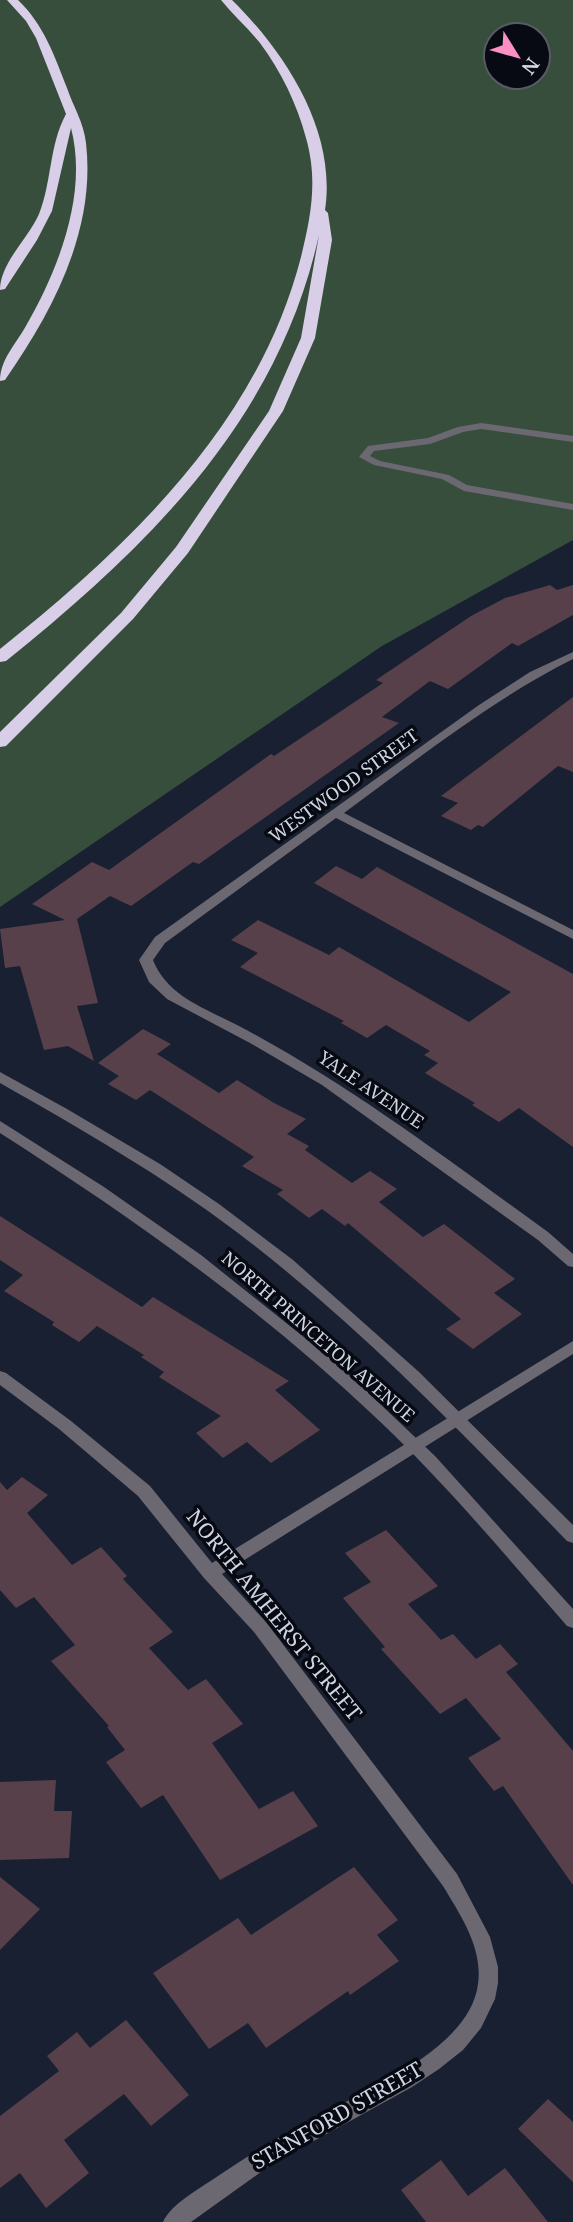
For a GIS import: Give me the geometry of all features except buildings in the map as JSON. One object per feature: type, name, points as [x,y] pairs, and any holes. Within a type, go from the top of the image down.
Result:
[{"type":"highway","points":[[0,377],[55,283],[79,212],[80,142],[42,34],[12,0]]},
{"type":"highway","points":[[0,742],[127,616],[182,550],[275,411],[308,338],[323,268],[326,240],[313,135],[300,99],[253,28],[226,0]]},
{"type":"highway","points":[[0,286],[31,241],[46,211],[61,135],[70,116]]},
{"type":"highway","points":[[0,657],[85,587],[162,511],[216,445],[266,368],[285,328],[305,269],[320,197]]},
{"type":"street","points":[[573,439],[481,426],[461,429],[430,441],[370,448],[364,457],[377,463],[445,477],[464,488],[573,507]]},
{"type":"street","name":"WESTWOOD STREET","points":[[146,960],[160,940],[484,707],[534,674],[573,655]]},
{"type":"street","points":[[337,814],[573,935]]},
{"type":"street","name":"YALE AVENUE","points":[[146,960],[154,979],[172,996],[327,1082],[543,1236],[573,1262]]},
{"type":"street","name":"NORTH PRINCETON AVENUE","points":[[0,1077],[120,1146],[243,1228],[317,1289],[459,1420],[573,1536]]},
{"type":"street","name":"NORTH PRINCETON AVENUE","points":[[0,1126],[190,1254],[376,1409],[414,1445],[573,1621]]},
{"type":"street","points":[[211,1573],[573,1347]]},
{"type":"street","name":"NORTH AMHERST STREET","points":[[0,1377],[65,1425],[144,1491],[211,1573],[260,1627],[450,1880],[478,1925],[486,1953],[489,1978],[485,1998]]},
{"type":"street","name":"STANFORD STREET","points":[[174,2222],[250,2166],[412,2074],[460,2041],[475,2022],[485,1998]]},
{"type":"green space","points":[[0,0],[573,0],[573,540],[382,646],[0,907]]}]
